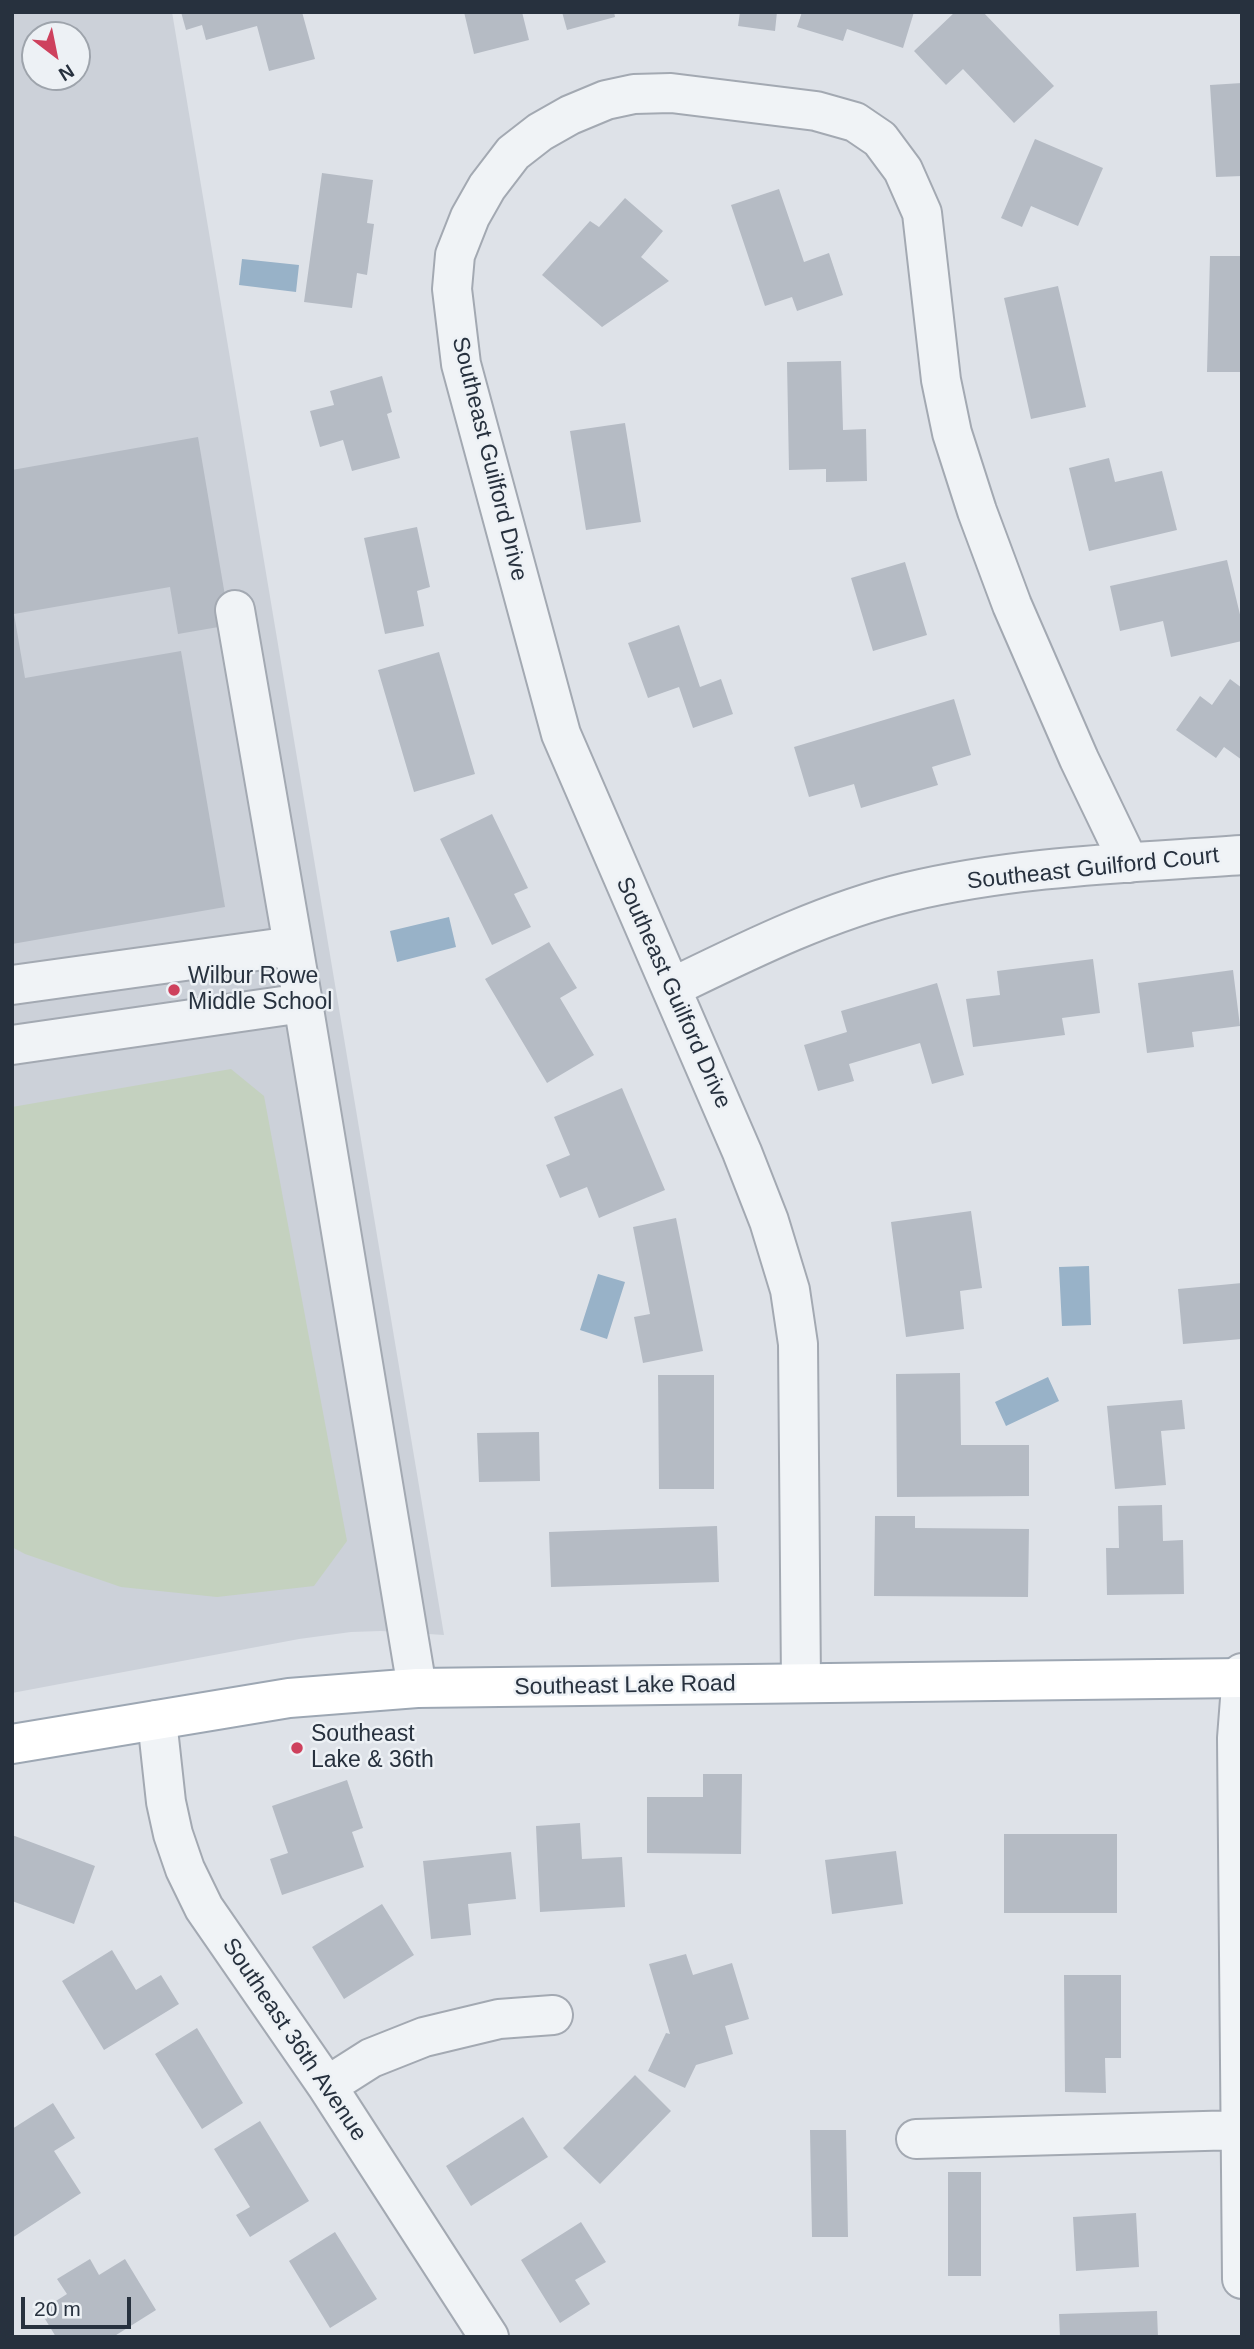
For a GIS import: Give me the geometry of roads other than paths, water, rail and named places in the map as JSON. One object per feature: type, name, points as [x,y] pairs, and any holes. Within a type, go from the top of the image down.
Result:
[{"type":"main road","name":"Southeast Lake Road","points":[[12,1744],[289,1698],[417,1688],[1242,1676]]},
{"type":"street","name":"Southeast Guilford Drive","points":[[801,1683],[798,1344],[790,1290],[769,1221],[742,1152],[561,734],[461,364],[452,289],[455,255],[470,217],[487,187],[513,153],[540,132],[570,115],[606,100],[634,94],[671,93],[816,111],[855,122],[880,139],[903,170],[922,213],[941,380],[952,433],[977,511],[1029,643],[1079,759],[1129,863]]},
{"type":"street","points":[[235,610],[417,1688]]},
{"type":"street","name":"Southeast Guilford Court","points":[[671,988],[764,943],[848,910],[906,893],[1010,872],[1242,855]]},
{"type":"street","points":[[12,985],[293,946]]},
{"type":"street","points":[[12,1045],[303,1003]]},
{"type":"street","points":[[1242,1676],[1237,1738],[1242,2279]]},
{"type":"street","name":"Southeast 36th Avenue","points":[[157,1720],[166,1802],[173,1833],[204,1908],[327,2086],[489,2337]]},
{"type":"street","points":[[327,2086],[371,2058],[424,2037],[499,2019],[553,2015]]},
{"type":"street","points":[[916,2139],[1240,2130]]},
{"type":"water","points":[[242,259],[299,265],[296,292],[239,285]]},
{"type":"water","points":[[449,917],[456,947],[397,962],[390,931]]},
{"type":"water","points":[[1089,1266],[1091,1325],[1062,1326],[1059,1267]]},
{"type":"water","points":[[598,1274],[625,1282],[607,1339],[580,1330]]},
{"type":"water","points":[[1048,1377],[1059,1401],[1006,1426],[995,1402]]},
{"type":"place","name":"Wilbur Rowe Middle School","points":[[174,990]]},
{"type":"place","name":"Southeast Lake & 36th","points":[[297,1748]]}]
